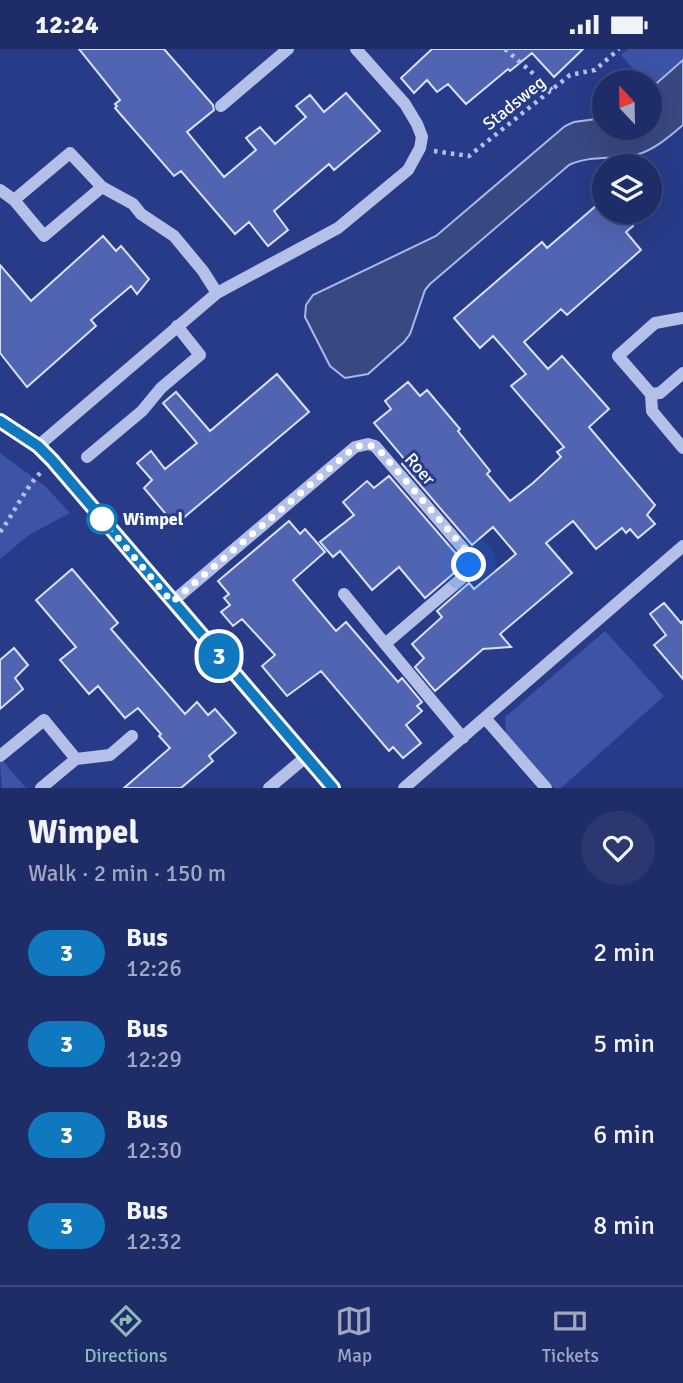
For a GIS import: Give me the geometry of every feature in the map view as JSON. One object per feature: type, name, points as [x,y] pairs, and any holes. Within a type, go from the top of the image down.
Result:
[{"type":"street","points":[[222,106],[288,49]]},
{"type":"street","points":[[38,446],[217,293],[320,239],[348,221],[408,170],[420,148],[420,131],[413,115],[356,49]]},
{"type":"street","points":[[14,200],[70,153],[102,187],[133,204],[141,214],[173,236],[203,271],[217,293]]},
{"type":"street","points":[[0,190],[14,200],[44,236],[102,187]]},
{"type":"street","points":[[683,318],[655,323],[618,356],[651,394],[652,411],[683,448]]},
{"type":"street","points":[[87,457],[142,411],[161,388],[200,355],[177,326]]},
{"type":"street","points":[[651,394],[660,393],[683,373]]},
{"type":"street","points":[[0,421],[38,446],[52,460],[333,788]]},
{"type":"street","name":"Roer","points":[[172,602],[355,447],[368,444],[380,451],[464,548],[469,558],[467,572],[461,579],[385,644]]},
{"type":"street","points":[[404,788],[683,546]]},
{"type":"street","points":[[344,594],[463,737]]},
{"type":"street","points":[[485,718],[546,788]]},
{"type":"street","points":[[0,756],[44,720],[76,759]]},
{"type":"street","points":[[46,787],[76,759],[110,755],[132,736]]},
{"type":"street","points":[[269,788],[307,756]]},
{"type":"path","points":[[505,49],[552,90]]},
{"type":"path","name":"Stadsweg","points":[[420,148],[469,156],[570,75],[595,70],[619,49]]},
{"type":"path","points":[[0,532],[29,484],[52,460]]},
{"type":"shaded area","points":[[628,49],[683,49],[683,60],[662,78],[662,70],[634,70],[621,55]]},
{"type":"shaded area","points":[[683,60],[683,125],[661,143],[643,153],[592,154],[592,159],[569,165],[430,284],[425,290],[410,334],[368,374],[345,378],[330,366],[305,317],[306,305],[313,295],[436,236],[565,126],[574,122],[592,120],[592,140],[662,140],[662,79]]},
{"type":"shaded area","points":[[0,453],[45,486],[70,513],[29,535],[0,559]]},
{"type":"shaded area","points":[[605,631],[664,696],[561,788],[554,788],[506,734],[505,717]]},
{"type":"shaded area","points":[[3,761],[26,788],[2,788],[0,763]]},
{"type":"building","points":[[79,49],[164,49],[213,105],[214,110],[187,132],[224,177],[256,150],[246,138],[260,127],[275,144],[306,117],[296,106],[310,95],[324,112],[346,93],[380,131],[334,170],[329,164],[274,211],[288,230],[268,246],[249,222],[235,234],[181,171],[174,176],[115,108],[115,104],[120,100]]},
{"type":"building","points":[[432,49],[583,49],[554,77],[532,53],[466,104],[448,84],[437,92],[427,80],[414,93],[401,78]]},
{"type":"building","points":[[592,209],[592,224],[633,224],[626,232],[641,250],[567,315],[561,309],[524,342],[548,369],[562,356],[609,409],[589,427],[655,505],[647,515],[655,524],[638,538],[630,529],[626,533],[622,528],[596,549],[573,521],[546,543],[572,573],[500,634],[511,647],[483,649],[435,691],[415,667],[424,658],[412,644],[442,617],[437,611],[469,583],[474,589],[516,554],[493,527],[472,545],[402,464],[406,461],[374,423],[391,409],[385,401],[408,382],[420,396],[427,390],[460,429],[458,431],[490,471],[487,474],[510,501],[561,457],[557,452],[564,447],[511,386],[526,374],[493,336],[480,348],[454,318],[542,242],[547,248]]},
{"type":"building","points":[[103,236],[116,251],[121,246],[149,279],[137,294],[131,286],[91,320],[96,326],[27,387],[0,353],[0,265],[31,301]]},
{"type":"building","points":[[277,374],[309,412],[175,525],[144,488],[152,480],[137,463],[151,451],[165,469],[197,443],[163,403],[176,392],[210,431]]},
{"type":"building","points":[[389,476],[459,557],[453,562],[457,568],[454,573],[425,598],[399,567],[372,590],[340,551],[333,557],[320,542],[354,515],[343,502],[367,481],[374,488]]},
{"type":"building","points":[[289,521],[300,534],[305,529],[325,552],[293,580],[336,631],[346,622],[398,682],[402,678],[422,702],[417,706],[422,711],[406,725],[421,743],[403,758],[393,747],[389,751],[321,671],[287,696],[262,666],[275,655],[242,619],[233,626],[221,612],[230,605],[224,598],[229,594],[218,581]]},
{"type":"building","points":[[72,569],[118,623],[111,629],[185,714],[197,702],[208,715],[215,709],[236,733],[209,756],[213,761],[181,788],[124,788],[170,748],[138,708],[125,718],[98,686],[89,694],[60,660],[76,647],[36,600]]},
{"type":"building","points":[[664,603],[681,623],[683,621],[683,679],[654,645],[666,635],[650,614]]},
{"type":"building","points":[[14,648],[28,665],[15,678],[23,689],[0,709],[0,660]]},
{"type":"bus line","name":"3","points":[[0,421],[38,446],[52,460],[333,788]]},
{"type":"place","name":"Wimpel","points":[[102,519]]},
{"type":"route","points":[[102,519],[172,602],[355,447],[368,444],[380,451],[464,548],[469,565]]}]
